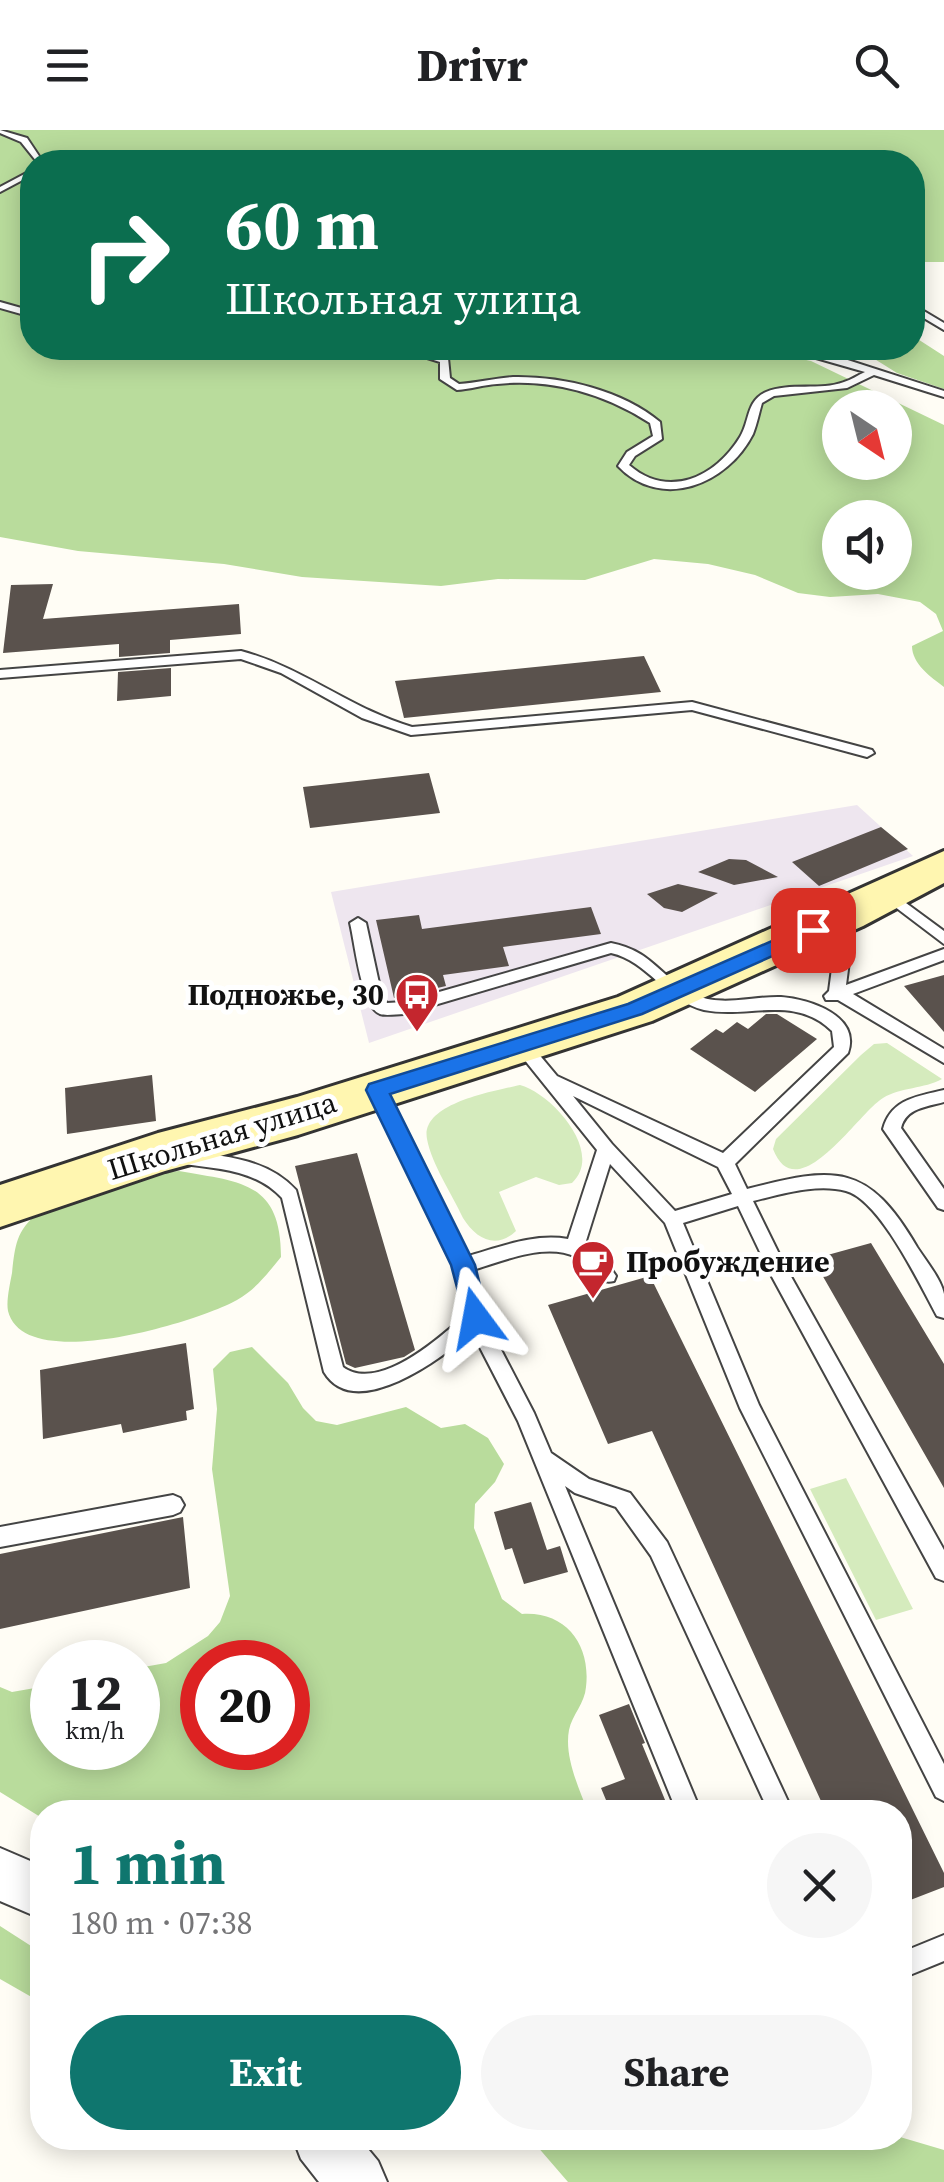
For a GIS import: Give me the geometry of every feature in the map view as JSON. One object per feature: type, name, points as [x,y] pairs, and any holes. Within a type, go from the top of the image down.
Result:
[{"type":"main road","name":"Школьная улица","points":[[0,1206],[158,1153],[635,1009],[944,865]]},
{"type":"street","points":[[0,1874],[30,1888]]},
{"type":"street","points":[[332,2150],[357,2182]]},
{"type":"lane","points":[[0,130],[24,140],[31,150]]},
{"type":"lane","points":[[446,360],[444,379],[456,387],[497,381],[572,386],[606,395],[655,422],[658,438],[632,454],[623,466],[633,478],[668,488],[687,486],[716,470],[749,431],[757,402],[772,393],[844,386],[874,370]]},
{"type":"lane","points":[[834,360],[944,394]]},
{"type":"lane","points":[[0,674],[241,655],[271,661],[388,726],[411,730],[692,706],[867,753]]},
{"type":"lane","points":[[837,992],[867,904],[944,938]]},
{"type":"lane","points":[[358,923],[374,998],[383,1009],[404,1008],[611,948],[628,950],[692,1001],[712,1005],[780,1001],[813,1010],[838,1024],[843,1035],[842,1049],[725,1162]]},
{"type":"lane","points":[[813,1010],[837,992],[944,954]]},
{"type":"lane","points":[[837,992],[944,1056]]},
{"type":"lane","points":[[521,1044],[606,1148],[672,1219],[750,1408],[944,1789]]},
{"type":"lane","points":[[553,1080],[725,1162],[777,1268],[944,1572]]},
{"type":"lane","points":[[377,1090],[463,1265],[476,1318],[542,1458],[684,1800]]},
{"type":"lane","points":[[944,1096],[901,1108],[894,1116],[892,1129],[944,1203]]},
{"type":"lane","points":[[574,1245],[606,1148]]},
{"type":"lane","points":[[158,1153],[263,1170],[279,1180],[290,1194],[334,1372],[343,1380],[355,1384],[418,1367],[476,1318]]},
{"type":"lane","points":[[672,1219],[817,1181],[844,1182],[861,1189],[880,1207],[944,1310]]},
{"type":"lane","points":[[463,1265],[552,1244],[574,1245],[597,1258],[607,1276]]},
{"type":"lane","points":[[542,1458],[582,1486],[624,1500],[659,1549],[775,1800]]},
{"type":"lane","points":[[0,1537],[173,1505]]},
{"type":"lane","points":[[912,1961],[944,1948]]},
{"type":"shaded area","points":[[857,805],[913,856],[369,1043],[331,892]]},
{"type":"green space","points":[[0,130],[944,130],[944,262],[925,262],[925,150],[20,150],[20,360],[811,361],[871,390],[822,390],[822,480],[912,480],[912,410],[944,425],[944,687],[923,670],[913,653],[912,646],[943,631],[936,614],[920,602],[878,594],[830,597],[798,593],[755,575],[708,564],[654,559],[585,580],[498,579],[441,586],[302,577],[224,564],[78,551],[0,537]]},
{"type":"green space","points":[[925,344],[944,356],[944,389],[897,373],[876,360],[925,360]]},
{"type":"green space","points":[[887,1043],[942,1079],[883,1098],[812,1164],[797,1169],[784,1165],[773,1149],[776,1139],[861,1055],[874,1044]]},
{"type":"green space","points":[[520,1085],[546,1099],[570,1125],[582,1156],[581,1170],[572,1183],[559,1185],[536,1177],[499,1192],[516,1231],[501,1240],[487,1240],[463,1218],[430,1149],[428,1127],[435,1116],[462,1101]]},
{"type":"green space","points":[[179,1171],[238,1183],[265,1199],[274,1213],[281,1257],[261,1281],[244,1296],[217,1309],[115,1338],[45,1340],[21,1330],[8,1311],[8,1297],[14,1255],[25,1226],[38,1213],[149,1174]]},
{"type":"green space","points":[[252,1347],[288,1383],[316,1421],[337,1425],[406,1407],[441,1428],[465,1424],[488,1438],[504,1464],[495,1482],[475,1504],[474,1528],[502,1599],[522,1614],[551,1618],[563,1625],[580,1645],[584,1657],[586,1687],[568,1740],[573,1772],[584,1800],[30,1800],[30,1811],[0,1792],[0,1687],[12,1692],[30,1689],[30,1770],[160,1770],[160,1664],[180,1654],[180,1770],[310,1770],[310,1640],[202,1640],[220,1622],[230,1596],[212,1469],[217,1409],[213,1369],[230,1352]]},
{"type":"green space","points":[[846,1478],[913,1609],[876,1620],[810,1489]]},
{"type":"green space","points":[[0,1926],[30,1945],[30,1996],[0,1979]]},
{"type":"green space","points":[[912,2141],[944,2150],[944,2182],[568,2182],[540,2150],[912,2150]]},
{"type":"building","points":[[53,584],[43,619],[239,604],[241,634],[170,640],[170,653],[119,657],[119,644],[3,653],[11,585]]},
{"type":"building","points":[[644,656],[661,692],[404,718],[395,681]]},
{"type":"building","points":[[171,668],[171,696],[117,701],[118,672]]},
{"type":"building","points":[[429,773],[440,813],[310,828],[303,787]]},
{"type":"building","points":[[881,827],[908,849],[819,886],[792,862]]},
{"type":"building","points":[[729,859],[746,860],[778,877],[734,885],[698,872]]},
{"type":"building","points":[[678,884],[718,893],[682,912],[664,908],[647,894]]},
{"type":"building","points":[[591,907],[601,934],[503,947],[509,966],[443,975],[446,986],[394,998],[376,920],[419,915],[422,929]]},
{"type":"building","points":[[944,975],[944,1032],[904,986]]},
{"type":"building","points":[[766,1014],[777,1014],[817,1039],[755,1092],[690,1049],[716,1029],[723,1033],[737,1022],[748,1029]]},
{"type":"building","points":[[152,1075],[156,1121],[67,1134],[65,1088]]},
{"type":"building","points":[[357,1153],[415,1350],[404,1357],[355,1368],[346,1364],[295,1166]]},
{"type":"building","points":[[871,1243],[944,1364],[944,1488],[813,1259]]},
{"type":"building","points":[[650,1276],[908,1800],[821,1800],[652,1431],[608,1444],[548,1305]]},
{"type":"building","points":[[186,1343],[194,1409],[186,1411],[187,1420],[123,1433],[121,1424],[43,1439],[40,1370]]},
{"type":"building","points":[[531,1502],[547,1550],[560,1546],[568,1572],[524,1584],[512,1548],[505,1550],[494,1512]]},
{"type":"building","points":[[183,1517],[190,1588],[0,1629],[0,1554]]},
{"type":"building","points":[[629,1704],[665,1800],[606,1800],[601,1788],[625,1779],[599,1715]]},
{"type":"building","points":[[912,1808],[944,1873],[944,1887],[912,1899]]},
{"type":"place","name":"Подножье, 30","points":[[417,1033]]},
{"type":"place","name":"Пробуждение","points":[[593,1300]]},
{"type":"route","points":[[476,1318],[463,1265],[377,1090],[635,1009],[813,930]]}]
